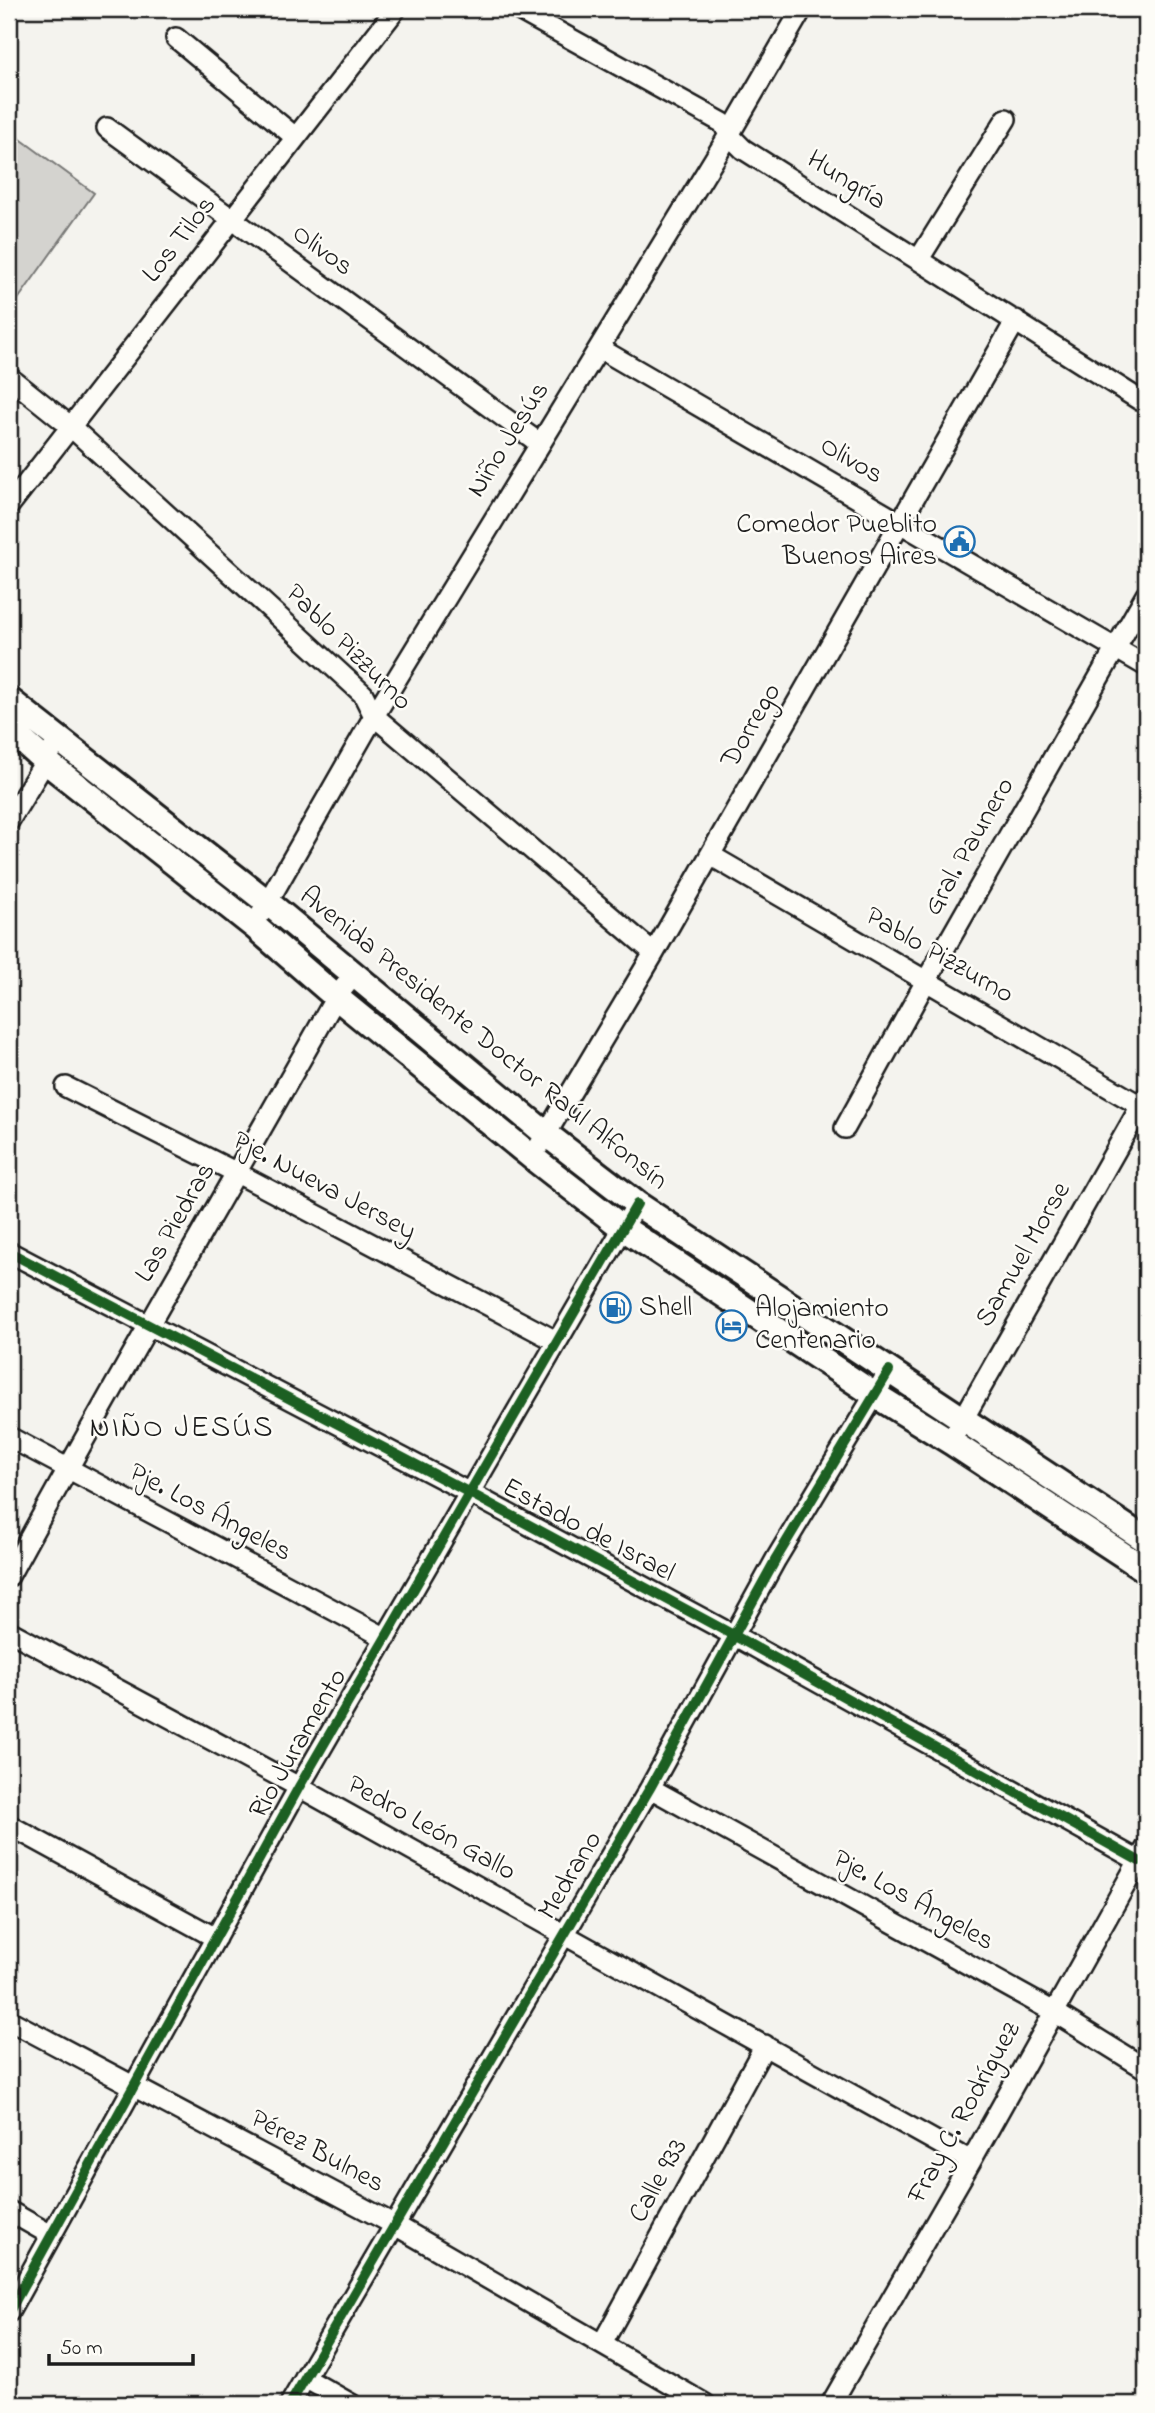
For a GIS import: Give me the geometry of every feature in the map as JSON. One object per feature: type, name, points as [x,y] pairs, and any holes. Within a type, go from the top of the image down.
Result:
[{"type":"main road","name":"Avenida Presidente Doctor Raúl Alfonsín","points":[[9,700],[51,750],[336,997],[533,1158],[623,1228],[875,1395],[951,1442]]},
{"type":"main road","name":"Avenida Presidente Doctor Raúl Alfonsín","points":[[9,729],[51,750],[267,902],[546,1134],[637,1203],[1146,1540]]},
{"type":"main road","points":[[951,1442],[1146,1570]]},
{"type":"street","name":"Los Tilos","points":[[9,506],[396,9]]},
{"type":"street","name":"Hungría","points":[[517,9],[723,123],[729,135],[743,149],[1146,404]]},
{"type":"street","name":"Niño Jesús","points":[[254,926],[374,716],[729,135],[802,9]]},
{"type":"street","points":[[176,38],[295,137]]},
{"type":"street","points":[[919,260],[1006,119]]},
{"type":"street","name":"Olivos","points":[[107,128],[539,443]]},
{"type":"street","name":"Dorrego","points":[[533,1158],[654,953],[1016,320]]},
{"type":"street","name":"Olivos","points":[[600,348],[1146,666]]},
{"type":"street","name":"Pablo Pizzurno","points":[[9,377],[70,426],[363,694],[374,716],[654,953]]},
{"type":"street","name":"Gral. Paunero","points":[[845,1128],[1146,595]]},
{"type":"street","points":[[9,821],[51,750]]},
{"type":"street","name":"Pablo Pizzurno","points":[[710,855],[1144,1104]]},
{"type":"street","name":"Las Piedras","points":[[9,1576],[67,1469],[336,997],[354,975]]},
{"type":"street","name":"Pje. Nueva Jersey","points":[[66,1087],[237,1173],[556,1341]]},
{"type":"street","name":"Samuel Morse","points":[[951,1442],[1144,1104]]},
{"type":"street","name":"Rio Juramento","points":[[9,2312],[299,1787],[637,1203]]},
{"type":"street","name":"Estado de Israel","points":[[9,1252],[468,1492],[1143,1855]]},
{"type":"street","name":"Medrano","points":[[290,2404],[650,1788],[776,1559],[889,1371]]},
{"type":"street","name":"Pje. Los Ángeles","points":[[9,1437],[386,1638]]},
{"type":"street","name":"Pedro León Gallo","points":[[9,1631],[299,1787],[971,2161]]},
{"type":"street","name":"Pje. Los Ángeles","points":[[650,1788],[1055,2012],[1146,2069]]},
{"type":"street","points":[[9,1825],[216,1938]]},
{"type":"street","name":"Fray C. Rodríguez","points":[[831,2404],[1143,1855]]},
{"type":"street","name":"Pérez Bulnes","points":[[9,2020],[396,2225],[705,2404]]},
{"type":"street","name":"Calle 933","points":[[602,2344],[765,2045]]},
{"type":"street","points":[[9,2211],[51,2235]]},
{"type":"street","points":[[305,2378],[351,2404]]},
{"type":"shaded area","points":[[15,135],[94,193],[9,312],[9,143]]},
{"type":"cycle path","points":[[9,2312],[299,1787],[637,1204]]},
{"type":"cycle path","points":[[9,1252],[468,1492],[735,1636],[1139,1861]]},
{"type":"cycle path","points":[[290,2404],[650,1788],[776,1559],[889,1371]]},
{"type":"place","name":"Comedor Pueblito Buenos Aires","points":[[960,541]]},
{"type":"place","name":"Shell","points":[[616,1308]]},
{"type":"place","name":"Alojamiento Centenario","points":[[732,1325]]},
{"type":"district","name":"NIÑO JESÚS","points":[[182,1429]]}]
